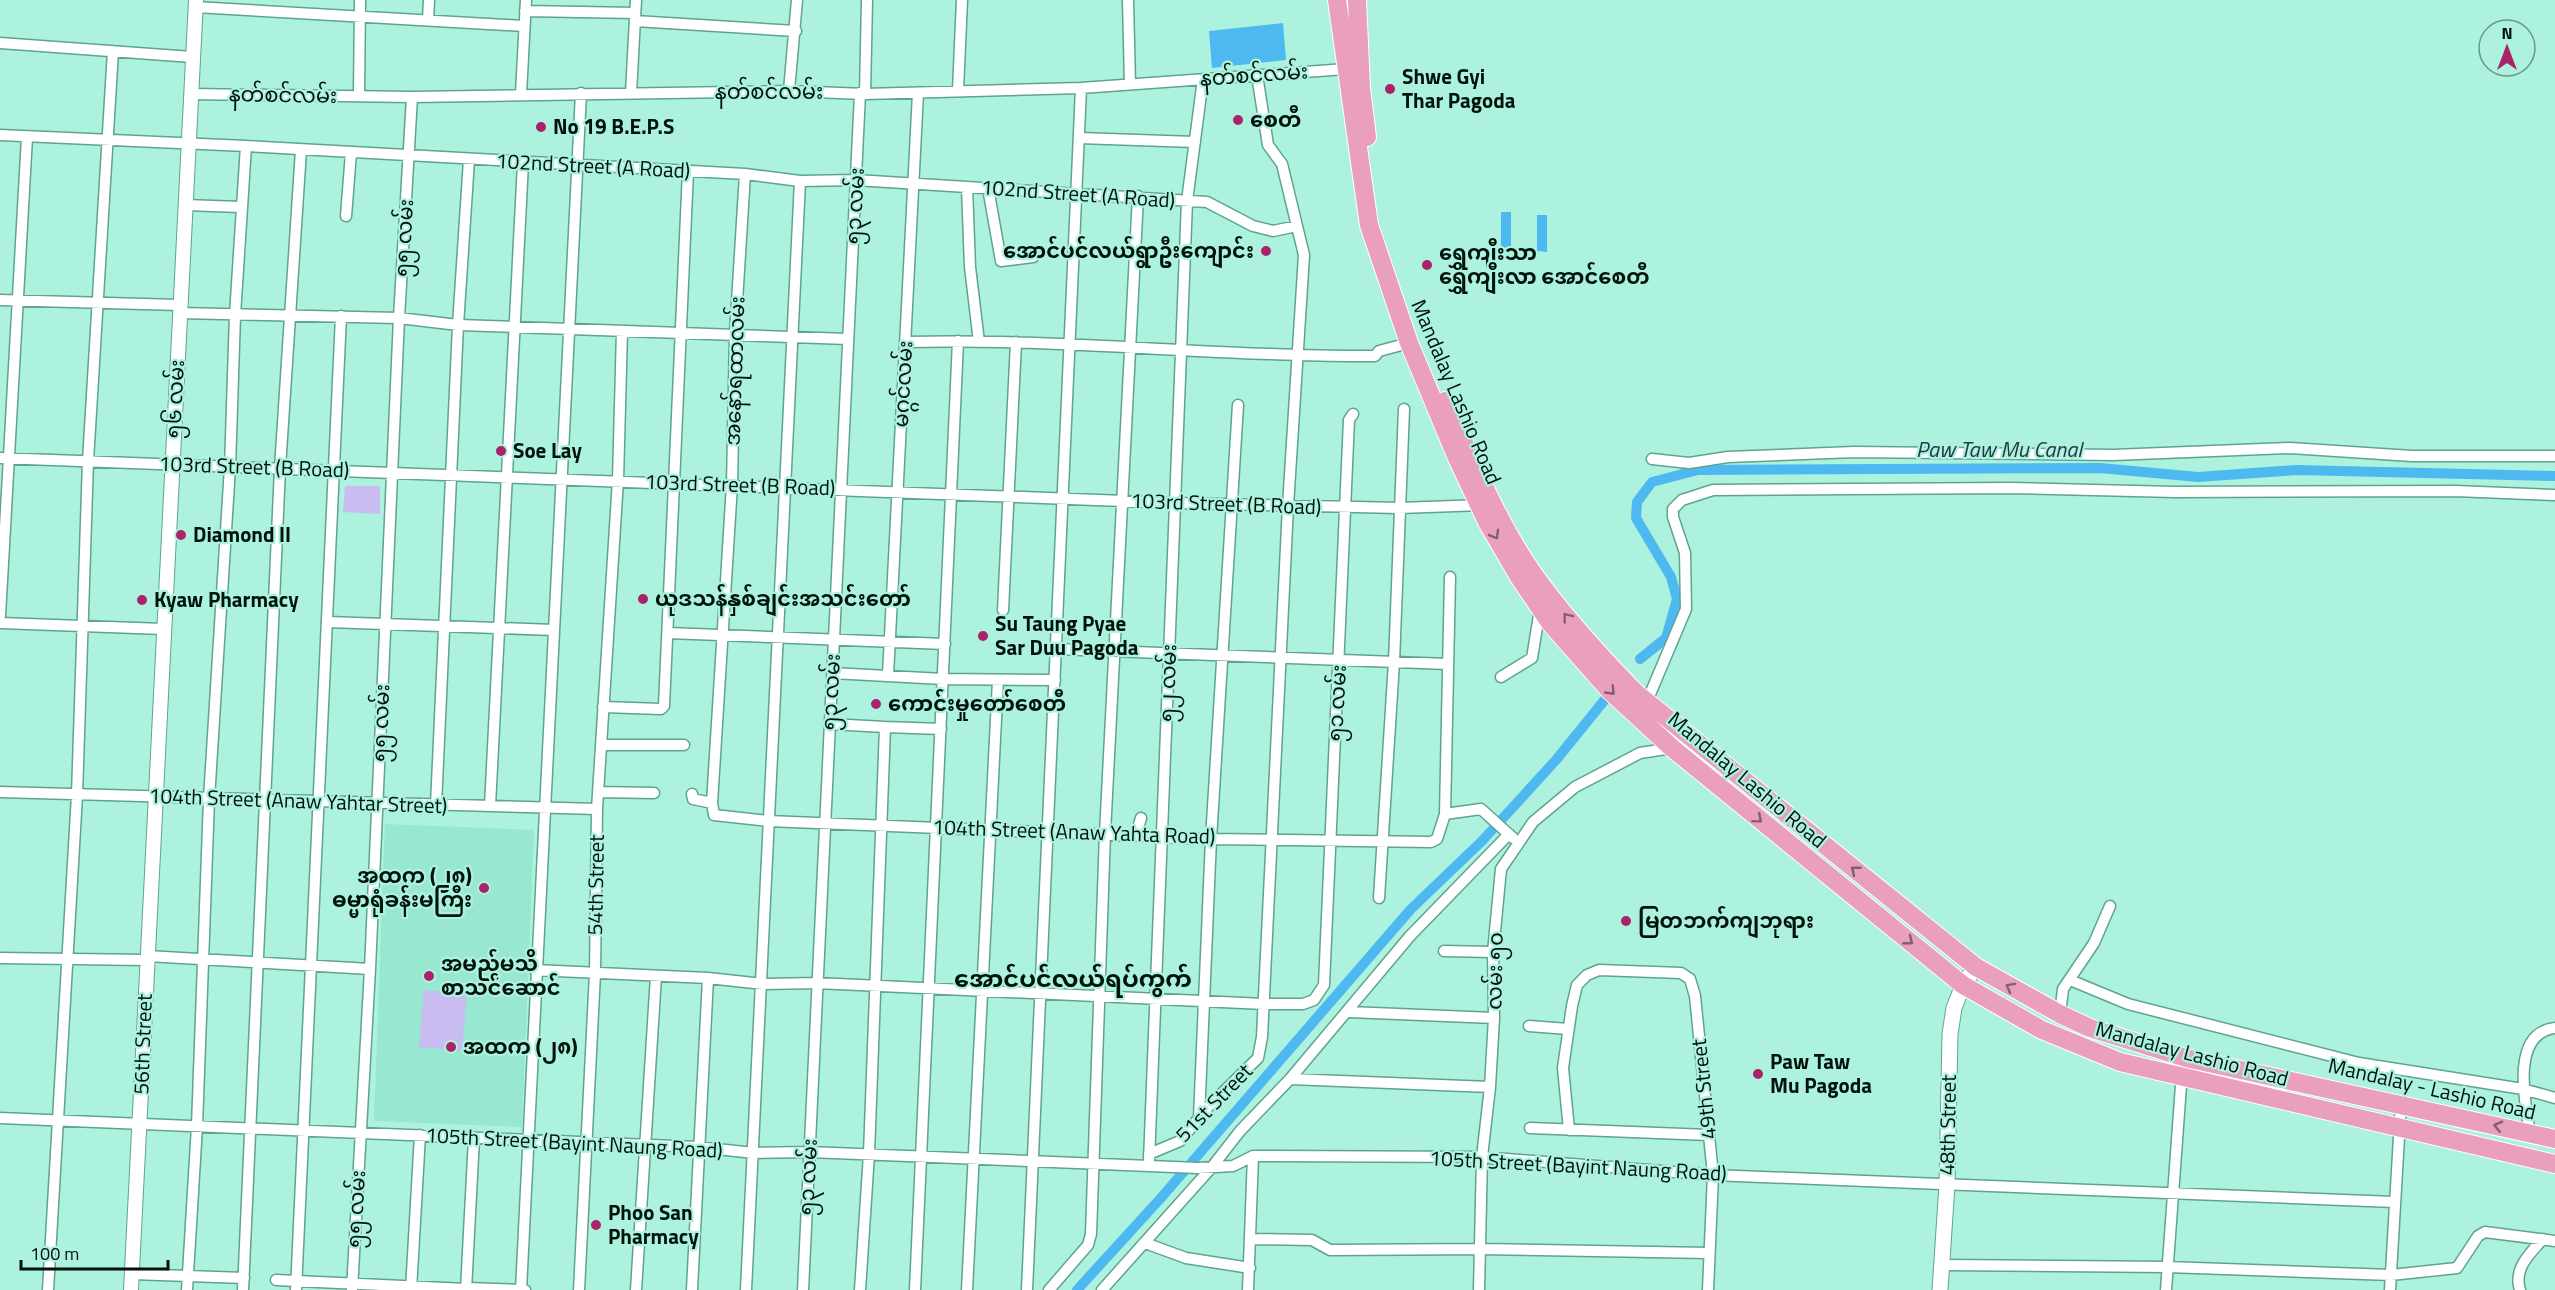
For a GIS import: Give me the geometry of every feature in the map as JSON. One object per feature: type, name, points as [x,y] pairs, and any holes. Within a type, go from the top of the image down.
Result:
[{"type":"highway","name":"Mandalay Lashio Road","points":[[1337,0],[1369,225],[1409,343],[1457,458],[1486,504],[1518,577],[1540,608],[1610,691],[1643,710],[1672,748],[1963,985],[2026,1021],[2082,1048],[2135,1065],[2555,1164]]},
{"type":"highway","name":"Mandalay - Lashio Road","points":[[1357,0],[1361,88],[1382,226],[1398,280],[1434,376],[1486,504],[1549,595],[1643,710],[1976,967],[2060,1014],[2090,1028],[2186,1058],[2555,1139]]},
{"type":"highway","points":[[2026,1021],[2039,1003]]},
{"type":"highway","points":[[2135,1065],[2141,1044]]},
{"type":"highway","points":[[2331,1112],[2335,1090]]},
{"type":"main road","name":"48th Street","points":[[1940,1290],[1947,1185],[1950,1034],[1954,1008],[1963,985],[1976,967]]},
{"type":"street","points":[[359,96],[360,0]]},
{"type":"street","points":[[428,20],[429,0]]},
{"type":"street","points":[[631,93],[636,0]]},
{"type":"street","points":[[789,91],[797,0]]},
{"type":"street","name":"၅၃ လမ်း","points":[[803,1290],[848,339],[867,0]]},
{"type":"street","points":[[958,90],[962,0]]},
{"type":"street","points":[[1128,0],[1130,84]]},
{"type":"street","points":[[195,3],[524,26]]},
{"type":"street","name":"၅၆ လမ်း","points":[[156,797],[195,3]]},
{"type":"street","points":[[521,94],[525,6],[795,31]]},
{"type":"street","points":[[0,43],[192,57]]},
{"type":"street","points":[[48,1290],[77,795],[88,461],[113,51]]},
{"type":"street","name":"နတ်စင်လမ်း","points":[[191,94],[412,97],[789,91],[863,94],[918,93],[1082,88],[1346,69]]},
{"type":"street","name":"51st Street","points":[[1149,1159],[1173,1146],[1258,1058],[1262,1037],[1296,356],[1304,255],[1281,164],[1268,145],[1257,75]]},
{"type":"street","name":"၅၂ လမ်း","points":[[1149,1159],[1187,201],[1203,79]]},
{"type":"street","points":[[1027,1290],[1082,88]]},
{"type":"street","points":[[276,1280],[296,1285],[522,1290],[530,1140],[535,970],[581,93]]},
{"type":"street","name":"မဂ္ဂင်လမ်း","points":[[888,675],[918,93]]},
{"type":"street","name":"၅၅ လမ်း","points":[[352,1286],[370,969],[394,472],[399,318],[412,97]]},
{"type":"street","name":"102nd Street (A Road)","points":[[0,135],[577,164],[745,174],[800,181],[856,180],[1138,196],[1207,202],[1236,219],[1273,231],[1297,226]]},
{"type":"street","points":[[0,616],[5,458],[18,302],[27,137]]},
{"type":"street","points":[[1079,138],[1195,142]]},
{"type":"street","points":[[187,1290],[197,1126],[209,799],[230,467],[235,315],[246,146]]},
{"type":"street","points":[[243,1290],[259,963],[263,800],[288,315],[301,150]]},
{"type":"street","points":[[346,216],[351,153]]},
{"type":"street","points":[[436,805],[458,325],[470,160]]},
{"type":"street","points":[[490,806],[523,163]]},
{"type":"street","points":[[603,707],[663,708],[688,171]]},
{"type":"street","name":"အနော်ရထာလမ်း","points":[[718,817],[713,813],[712,803],[732,485],[735,334],[745,174]]},
{"type":"street","points":[[746,1290],[763,984],[768,821],[779,638],[800,181]]},
{"type":"street","points":[[967,187],[970,267],[979,342]]},
{"type":"street","points":[[988,188],[1001,261],[1033,257]]},
{"type":"street","points":[[1049,1290],[1090,1240],[1105,833],[1138,196]]},
{"type":"street","points":[[185,205],[241,207]]},
{"type":"street","points":[[0,300],[97,303],[235,315],[399,318],[458,325],[848,339]]},
{"type":"street","points":[[296,1285],[341,316]]},
{"type":"street","name":"54th Street","points":[[579,1290],[595,974],[597,809],[618,480],[622,331]]},
{"type":"street","points":[[915,1290],[953,493],[958,341]]},
{"type":"street","points":[[905,342],[1016,342],[1131,346],[1180,351],[1296,356],[1375,356],[1379,351],[1409,343]]},
{"type":"street","points":[[1003,610],[1016,342]]},
{"type":"street","points":[[1199,1118],[1206,1000],[1211,839],[1238,405]]},
{"type":"street","points":[[1379,898],[1394,662],[1404,409]]},
{"type":"street","name":"၅၁ လမ်း","points":[[1264,1004],[1303,1004],[1314,1000],[1323,986],[1347,508],[1349,420],[1353,414]]},
{"type":"street","points":[[1652,459],[1689,463],[1728,457],[1854,452],[2113,455],[2290,448],[2412,456],[2555,456]]},
{"type":"street","name":"103rd Street (B Road)","points":[[5,458],[1176,503],[1347,508],[1486,504]]},
{"type":"street","points":[[1643,710],[1686,609],[1685,553],[1673,517],[1673,509],[1682,500],[1713,490],[1869,491],[2011,488],[2175,492],[2455,491],[2555,495]]},
{"type":"street","points":[[1450,577],[1444,814],[1476,808],[1485,811],[1518,842]]},
{"type":"street","points":[[1501,676],[1532,658],[1540,608]]},
{"type":"street","points":[[328,622],[554,630]]},
{"type":"street","points":[[0,623],[164,628]]},
{"type":"street","points":[[668,633],[945,644]]},
{"type":"street","points":[[1056,649],[1448,663]]},
{"type":"street","points":[[832,673],[943,679],[1055,680]]},
{"type":"street","points":[[967,1290],[998,680]]},
{"type":"street","points":[[830,724],[941,729]]},
{"type":"street","points":[[860,1290],[869,1154],[873,986],[885,727]]},
{"type":"street","points":[[601,745],[684,745]]},
{"type":"street","name":"လမ်း ၅၀","points":[[1479,1290],[1482,1249],[1482,1157],[1490,1087],[1494,1018],[1493,951],[1501,869],[1533,822],[1575,787],[1640,753],[1672,748]]},
{"type":"street","name":"104th Street (Anaw Yahtar Street)","points":[[0,792],[597,809]]},
{"type":"street","points":[[598,792],[654,793]]},
{"type":"street","points":[[692,794],[693,799],[712,803]]},
{"type":"street","name":"56th Street","points":[[131,1290],[146,958],[156,797]]},
{"type":"street","name":"104th Street (Anaw Yahta Road)","points":[[718,817],[1211,839],[1431,842],[1437,839],[1444,814]]},
{"type":"street","points":[[1136,834],[1141,818]]},
{"type":"street","points":[[1102,1290],[1212,1167],[1240,1131],[1349,1012],[1410,936],[1509,834]]},
{"type":"street","points":[[2060,1014],[2060,999],[2094,943],[2110,906]]},
{"type":"street","points":[[1444,951],[1493,951]]},
{"type":"street","points":[[0,958],[146,958],[370,969]]},
{"type":"street","points":[[535,970],[708,978],[763,984],[818,983],[1264,1004]]},
{"type":"street","name":"49th Street","points":[[1568,1029],[1577,985],[1587,975],[1599,970],[1681,973],[1690,979],[1695,996],[1713,1174],[1708,1290]]},
{"type":"street","points":[[636,1290],[656,976]]},
{"type":"street","points":[[692,1290],[708,978]]},
{"type":"street","points":[[2070,980],[2128,1004],[2359,1063],[2523,1089],[2555,1098]]},
{"type":"street","points":[[1349,1012],[1494,1018]]},
{"type":"street","points":[[1529,1026],[1568,1029],[1563,1090],[1569,1130]]},
{"type":"street","points":[[2530,1133],[2523,1089],[2530,1043],[2540,1032],[2555,1028]]},
{"type":"street","points":[[2166,1290],[2181,1077],[2186,1058]]},
{"type":"street","points":[[1290,1079],[1490,1087]]},
{"type":"street","points":[[2390,1290],[2396,1157],[2401,1104]]},
{"type":"street","name":"105th Street (Bayint Naung Road)","points":[[0,1118],[698,1147],[754,1153],[809,1152],[1092,1163],[1149,1159],[1164,1165],[1198,1168],[1233,1166],[1253,1156],[1482,1157],[1713,1174],[2394,1202]]},
{"type":"street","points":[[1530,1128],[1709,1135]]},
{"type":"street","points":[[411,1289],[420,1135]]},
{"type":"street","points":[[466,1289],[474,1138]]},
{"type":"street","points":[[1248,1290],[1253,1156]]},
{"type":"street","points":[[1942,1265],[2167,1268],[2391,1275],[2457,1268],[2478,1236],[2485,1232],[2549,1240]]},
{"type":"street","points":[[1251,1239],[1312,1240],[1330,1250],[1482,1249],[1709,1253]]},
{"type":"street","points":[[2520,1290],[2519,1276],[2522,1264],[2549,1240]]},
{"type":"street","points":[[1145,1243],[1186,1258],[1250,1268]]},
{"type":"street","points":[[132,1274],[244,1278]]},
{"type":"shaded area","points":[[345,486],[380,486],[380,514],[343,512]]},
{"type":"shaded area","name":"အထက (၂၈)","points":[[385,824],[534,830],[522,1127],[374,1121]]},
{"type":"shaded area","points":[[424,990],[467,994],[462,1051],[419,1047]]},
{"type":"water","points":[[1283,23],[1286,60],[1212,68],[1209,31]]},
{"type":"water","points":[[1501,212],[1511,212],[1511,249],[1501,249]]},
{"type":"water","points":[[1537,215],[1547,215],[1547,252],[1537,251]]},
{"type":"waterway","name":"Paw Taw Mu Canal","points":[[1640,659],[1666,638],[1677,599],[1671,577],[1636,518],[1637,502],[1652,482],[1698,470],[2100,468],[2198,477],[2297,470],[2555,476]]},
{"type":"waterway","points":[[1077,1290],[1160,1199],[1411,909],[1482,841],[1556,760],[1607,697]]},
{"type":"place","name":"Shwe Gyi Thar Pagoda","points":[[1390,89]]},
{"type":"place","name":"စေတီ","points":[[1238,120]]},
{"type":"place","name":"No 19 B.E.P.S","points":[[541,127]]},
{"type":"place","name":"အောင်ပင်လယ်ရွာဦးကျောင်း","points":[[1266,251]]},
{"type":"place","name":"ရွှေကျီးသာ ရွှေကျီးလာ အောင်စေတီ","points":[[1427,265]]},
{"type":"place","name":"Soe Lay","points":[[501,451]]},
{"type":"place","name":"Diamond II","points":[[181,535]]},
{"type":"place","name":"ယုဒသန်နှစ်ချင်းအသင်းတော်","points":[[643,599]]},
{"type":"place","name":"Kyaw Pharmacy","points":[[142,600]]},
{"type":"place","name":"Su Taung Pyae Sar Duu Pagoda","points":[[983,636]]},
{"type":"place","name":"ကောင်းမှုတော်စေတီ","points":[[876,704]]},
{"type":"place","name":"အထက (၂၈) ဓမ္မာရုံခန်းမကြီး","points":[[484,888]]},
{"type":"place","name":"မြတဘက်ကျဘုရား","points":[[1626,921]]},
{"type":"place","name":"အမည်မသိ စာသင်ဆောင်","points":[[429,976]]},
{"type":"place","name":"အထက (၂၈)","points":[[451,1047]]},
{"type":"place","name":"Paw Taw Mu Pagoda","points":[[1758,1074]]},
{"type":"place","name":"Phoo San Pharmacy","points":[[596,1225]]},
{"type":"district","name":"အောင်ပင်လယ်ရပ်ကွက်","points":[[1073,979]]}]
